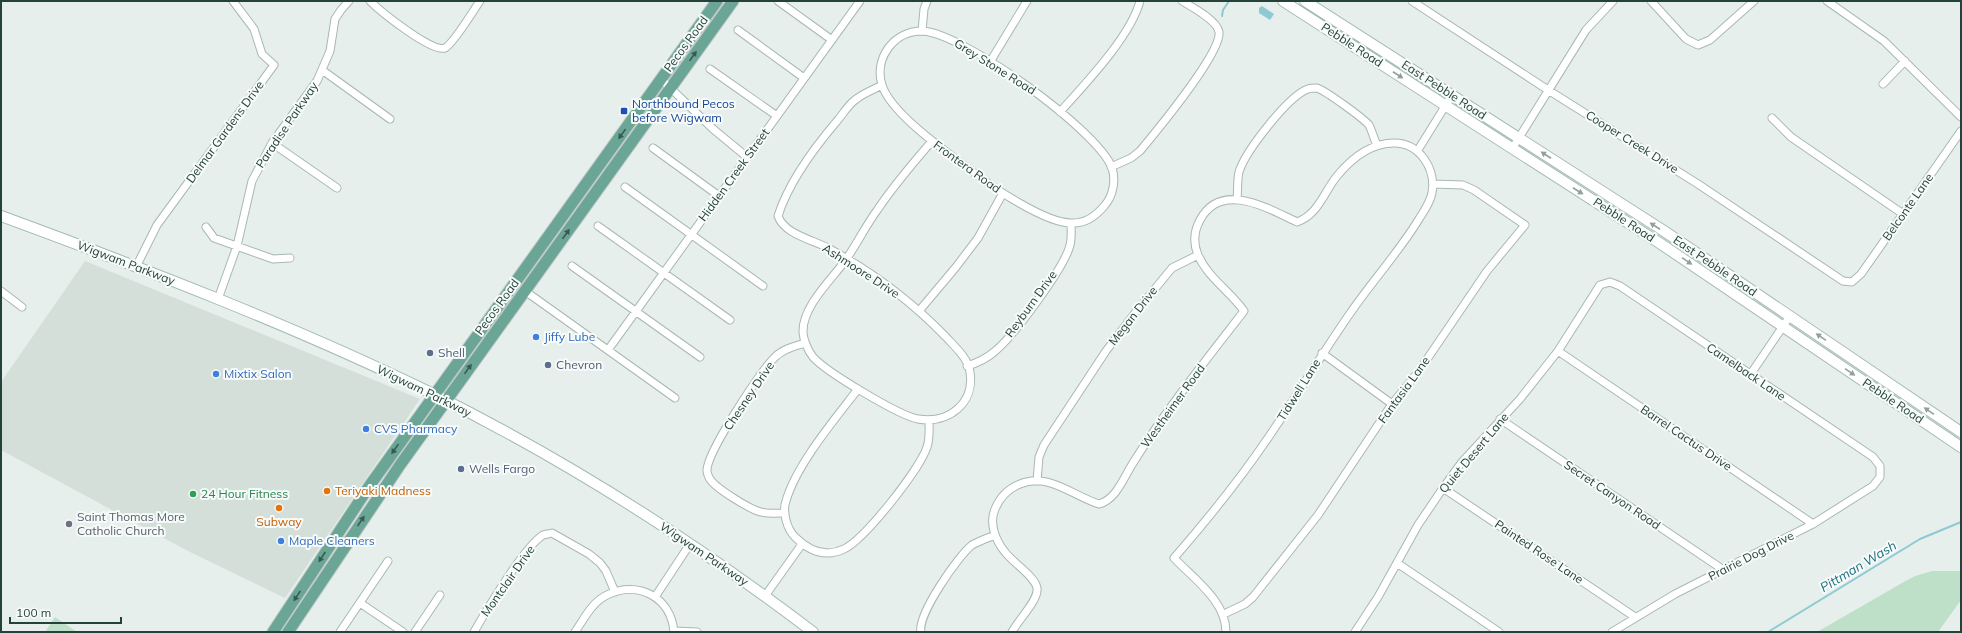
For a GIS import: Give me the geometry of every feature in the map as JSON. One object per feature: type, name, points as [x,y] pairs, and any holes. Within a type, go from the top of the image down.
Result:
[{"type":"main road","name":"Pecos Road","points":[[273,632],[370,485],[717,1]]},
{"type":"main road","name":"Pecos Road","points":[[290,628],[376,499],[733,1]]},
{"type":"main road","name":"Pebble Road","points":[[1283,1],[1661,244],[1961,447]]},
{"type":"main road","name":"East Pebble Road","points":[[1305,1],[1664,231],[1961,432]]},
{"type":"main road","name":"Wigwam Parkway","points":[[1,216],[136,266],[218,299],[342,352],[446,401],[549,457],[622,500],[690,544],[765,596],[813,632]]},
{"type":"main road","points":[[532,258],[543,266]]},
{"type":"main road","points":[[283,616],[290,628]]},
{"type":"street","name":"Delmar Gardens Drive","points":[[136,266],[157,225],[274,65],[262,54],[254,29],[233,1]]},
{"type":"street","name":"Paradise Parkway","points":[[218,299],[237,246],[252,181],[272,143],[317,81],[330,51],[335,19],[340,10],[348,1]]},
{"type":"street","points":[[370,1],[428,44],[441,49],[452,42],[480,1]]},
{"type":"street","points":[[778,1],[832,40]]},
{"type":"street","name":"Hidden Creek Street","points":[[608,350],[860,1]]},
{"type":"street","points":[[882,85],[880,77],[881,62],[887,48],[900,37],[914,31],[922,31],[924,9],[927,1]]},
{"type":"street","points":[[990,62],[1027,1]]},
{"type":"street","points":[[1060,112],[1101,65],[1121,37],[1138,9],[1140,1]]},
{"type":"street","points":[[1071,223],[1094,216],[1106,204],[1113,189],[1114,176],[1111,167],[1131,158],[1140,151],[1189,88],[1216,46],[1220,33],[1217,27],[1209,18],[1182,1]]},
{"type":"street","name":"Cooper Creek Drive","points":[[1412,1],[1548,90],[1698,184],[1837,278],[1852,282]]},
{"type":"street","points":[[1512,149],[1586,30],[1613,1]]},
{"type":"street","points":[[1651,1],[1686,39],[1698,44],[1710,40],[1754,1]]},
{"type":"street","points":[[1827,1],[1884,41],[1961,117]]},
{"type":"street","points":[[738,30],[804,78]]},
{"type":"street","name":"Grey Stone Road","points":[[922,31],[931,31],[951,40],[1027,85],[1060,112],[1106,156],[1111,167]]},
{"type":"street","points":[[1883,84],[1905,61]]},
{"type":"street","points":[[710,69],[777,116]]},
{"type":"street","points":[[322,70],[390,119]]},
{"type":"street","points":[[661,79],[713,129],[747,157]]},
{"type":"street","name":"Frontera Road","points":[[882,85],[884,94],[899,111],[932,141],[992,187],[1040,213],[1071,223]]},
{"type":"street","name":"Ashmoore Drive","points":[[882,85],[862,94],[854,101],[827,133],[806,163],[783,201],[778,216],[779,220],[781,224],[792,231],[846,259],[884,282],[919,311],[964,356],[967,366]]},
{"type":"street","points":[[1237,200],[1239,174],[1242,165],[1258,139],[1275,118],[1297,96],[1308,89],[1317,88],[1359,114],[1369,126],[1377,145]]},
{"type":"street","points":[[1198,255],[1194,245],[1196,229],[1203,215],[1215,205],[1228,200],[1253,202],[1297,222],[1307,219],[1337,176],[1365,151],[1377,145],[1395,143],[1418,150],[1452,95]]},
{"type":"street","points":[[1772,118],[1792,137],[1903,214]]},
{"type":"street","name":"Belconte Lane","points":[[1852,282],[1861,274],[1961,131]]},
{"type":"street","points":[[932,141],[884,199],[846,259],[806,313],[803,332],[805,343],[813,358],[858,389],[905,415],[918,419],[938,420],[951,414],[960,407],[966,398],[970,386],[970,371],[967,366]]},
{"type":"street","points":[[272,143],[337,188]]},
{"type":"street","points":[[653,148],[719,196]]},
{"type":"street","name":"Tidwell Lane","points":[[1224,614],[1216,601],[1174,558],[1212,514],[1270,436],[1322,353],[1352,310],[1408,238],[1428,205],[1433,184],[1431,172],[1423,155],[1418,150]]},
{"type":"street","name":"Fantasia Lane","points":[[1224,614],[1245,604],[1262,586],[1318,515],[1392,404],[1419,371],[1487,271],[1525,225],[1474,190],[1463,185],[1433,184]]},
{"type":"street","points":[[625,187],[763,286]]},
{"type":"street","points":[[919,311],[961,261],[978,238],[1003,193]]},
{"type":"street","name":"Reyburn Drive","points":[[967,366],[981,361],[995,352],[1028,314],[1067,252],[1070,244],[1071,223]]},
{"type":"street","points":[[598,226],[663,274],[730,320]]},
{"type":"street","points":[[206,227],[214,238],[273,259],[290,258]]},
{"type":"street","name":"Westheimer Road","points":[[1037,481],[1042,480],[1054,484],[1087,500],[1099,504],[1111,499],[1148,441],[1201,366],[1244,311],[1238,302],[1206,271],[1198,255]]},
{"type":"street","name":"Megan Drive","points":[[1037,481],[1039,457],[1044,445],[1106,351],[1172,268],[1198,255]]},
{"type":"street","points":[[572,266],[700,357]]},
{"type":"street","name":"Camelback Lane","points":[[1605,284],[1610,282],[1620,286],[1873,457],[1880,466],[1880,471]]},
{"type":"street","name":"Quiet Desert Lane","points":[[1355,632],[1378,597],[1418,525],[1443,488],[1462,462],[1520,399],[1558,351],[1600,285],[1605,284]]},
{"type":"street","points":[[1,291],[22,307]]},
{"type":"street","points":[[526,291],[674,398]]},
{"type":"street","points":[[1750,375],[1790,316]]},
{"type":"street","name":"Chesney Drive","points":[[785,513],[760,512],[752,508],[717,486],[710,479],[707,470],[711,458],[727,426],[748,393],[776,356],[784,350],[805,343]]},
{"type":"street","name":"Barrel Cactus Drive","points":[[1558,351],[1813,524]]},
{"type":"street","points":[[1322,353],[1392,404]]},
{"type":"street","points":[[858,389],[825,432],[804,464],[788,493],[785,503],[785,513],[792,534],[808,549],[831,553],[843,550],[854,543],[874,522],[898,492],[923,456],[928,446],[929,420]]},
{"type":"street","name":"Secret Canyon Road","points":[[1500,419],[1725,570]]},
{"type":"street","name":"Prairie Dog Drive","points":[[1612,632],[1675,594],[1725,570],[1813,524],[1873,486],[1880,477],[1880,471]]},
{"type":"street","points":[[1012,632],[1037,596],[1037,587],[1031,578],[1004,552],[993,528],[994,513],[1000,498],[1012,487],[1027,481],[1037,481]]},
{"type":"street","name":"Painted Rose Lane","points":[[1443,488],[1635,617]]},
{"type":"street","name":"Montclair Drive","points":[[474,632],[520,562],[544,535],[552,533],[589,554],[606,571],[615,592]]},
{"type":"street","points":[[921,632],[920,628],[923,616],[948,573],[965,551],[974,544],[995,535]]},
{"type":"street","points":[[655,597],[690,544]]},
{"type":"street","points":[[765,596],[802,544]]},
{"type":"street","points":[[340,632],[388,561]]},
{"type":"street","points":[[1397,563],[1499,632]]},
{"type":"street","points":[[575,632],[598,601],[606,595],[624,589],[645,591],[664,604],[673,621],[674,631],[697,632]]},
{"type":"street","points":[[415,632],[440,595]]},
{"type":"street","points":[[360,603],[403,632]]},
{"type":"street","points":[[1224,614],[1226,632]]},
{"type":"shaded area","points":[[85,261],[420,399],[285,598],[186,550],[1,450],[1,382]]},
{"type":"green space","points":[[1932,571],[1961,571],[1961,600],[1938,632],[1817,632],[1915,576]]},
{"type":"green space","points":[[55,617],[77,632],[45,632]]},
{"type":"water","points":[[1262,6],[1274,14],[1270,20],[1259,13],[1259,8]]},
{"type":"waterway","points":[[1222,16],[1223,10],[1229,1]]},
{"type":"waterway","name":"Pittman Wash","points":[[1768,632],[1920,539],[1961,522]]},
{"type":"place","name":"Northbound Pecos before Wigwam","points":[[624,111]]},
{"type":"place","name":"Jiffy Lube","points":[[536,337]]},
{"type":"place","name":"Shell","points":[[430,353]]},
{"type":"place","name":"Chevron","points":[[548,365]]},
{"type":"place","name":"Mixtix Salon","points":[[216,374]]},
{"type":"place","name":"CVS Pharmacy","points":[[366,429]]},
{"type":"place","name":"Wells Fargo","points":[[461,469]]},
{"type":"place","name":"Teriyaki Madness","points":[[327,491]]},
{"type":"place","name":"24 Hour Fitness","points":[[193,494]]},
{"type":"place","name":"Subway","points":[[279,508]]},
{"type":"place","name":"Saint Thomas More Catholic Church","points":[[69,524]]},
{"type":"place","name":"Maple Cleaners","points":[[281,541]]}]
